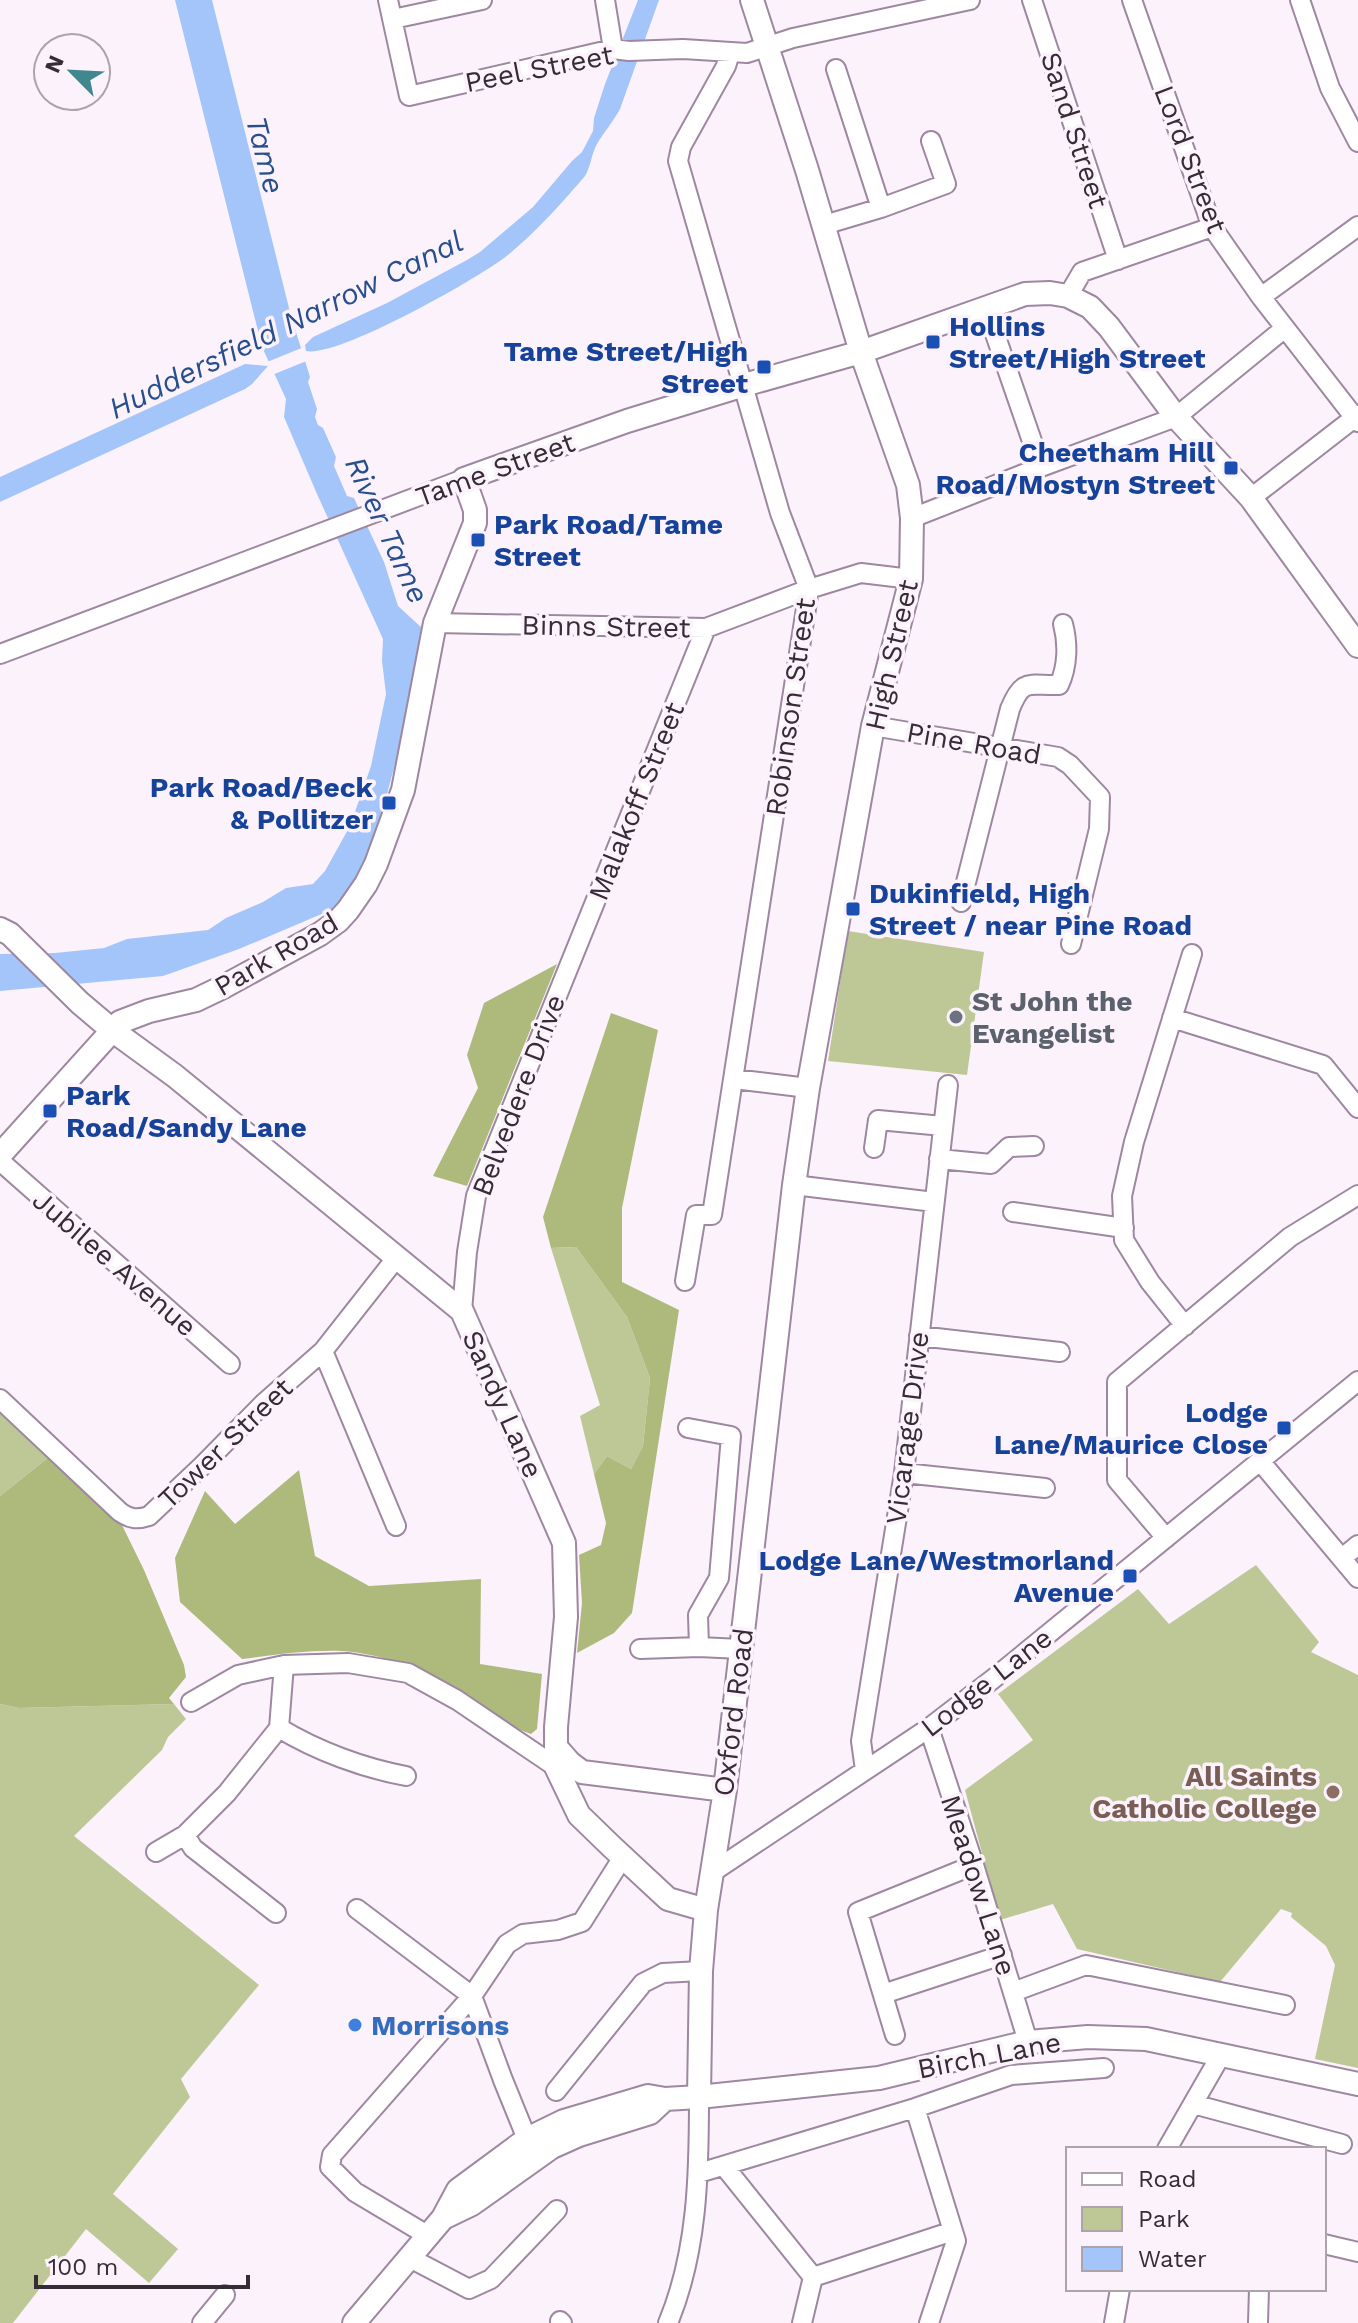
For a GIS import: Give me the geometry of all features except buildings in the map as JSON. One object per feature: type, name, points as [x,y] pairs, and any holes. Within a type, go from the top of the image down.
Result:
[{"type":"main road","name":"High Street","points":[[752,0],[861,352],[908,485],[912,518],[911,579],[873,726],[808,1088],[794,1185]]},
{"type":"main road","name":"Tame Street","points":[[464,479],[627,421],[861,352],[1025,294],[1068,296]]},
{"type":"main road","points":[[1068,296],[1090,307],[1109,327],[1176,417],[1251,498],[1350,622],[1358,646]]},
{"type":"main road","name":"Park Road","points":[[0,1155],[120,1022],[185,1003],[223,987],[320,934],[348,910],[366,884],[403,790],[435,623],[475,523],[475,510],[464,479]]},
{"type":"main road","name":"Sandy Lane","points":[[5,931],[112,1030],[175,1076],[462,1311],[564,1543],[566,1617],[556,1757]]},
{"type":"main road","name":"Oxford Road","points":[[699,2097],[701,1971],[706,1910],[725,1790],[794,1185]]},
{"type":"main road","points":[[556,1757],[582,1772],[725,1790]]},
{"type":"main road","points":[[556,1757],[579,1815],[668,1899],[706,1910]]},
{"type":"main road","points":[[579,1815],[584,1796],[591,1786],[610,1777]]},
{"type":"main road","name":"Birch Lane","points":[[443,2218],[458,2190],[527,2139],[564,2121],[648,2096],[665,2099],[699,2097],[879,2078],[1028,2042],[1088,2037],[1146,2039],[1358,2084]]},
{"type":"main road","name":"Birch Lane","points":[[443,2218],[472,2204],[552,2147],[579,2135],[650,2113],[665,2099]]},
{"type":"main road","points":[[354,2323],[443,2218]]},
{"type":"street","points":[[388,0],[393,19],[482,0]]},
{"type":"street","points":[[605,0],[613,49]]},
{"type":"street","name":"Peel Street","points":[[393,19],[409,96],[613,49],[747,53],[793,38],[970,0]]},
{"type":"street","name":"Sand Street","points":[[1032,0],[1118,260]]},
{"type":"street","name":"Lord Street","points":[[1132,0],[1212,227],[1261,297],[1357,418]]},
{"type":"street","points":[[1300,0],[1330,88],[1358,142]]},
{"type":"street","name":"Robinson Street","points":[[685,1281],[696,1215],[712,1215],[809,589],[780,513],[678,161],[681,147],[726,66],[730,53]]},
{"type":"street","points":[[836,69],[881,208]]},
{"type":"street","points":[[824,225],[946,184],[931,141]]},
{"type":"street","points":[[1261,297],[1358,226]]},
{"type":"street","points":[[1068,296],[1082,272],[1212,227]]},
{"type":"street","points":[[986,308],[1041,467]]},
{"type":"street","points":[[912,518],[1176,417],[1285,328]]},
{"type":"street","points":[[1251,498],[1357,418]]},
{"type":"street","name":"Tame Street","points":[[0,654],[464,479]]},
{"type":"street","name":"Binns Street","points":[[435,623],[706,628],[861,573],[911,579]]},
{"type":"street","points":[[961,902],[1010,709],[1019,690],[1027,684],[1059,685],[1068,642],[1063,624]]},
{"type":"street","name":"Malakoff Street","points":[[566,975],[706,628]]},
{"type":"street","name":"Pine Road","points":[[873,726],[1058,757],[1070,765],[1100,797],[1099,829],[1071,944]]},
{"type":"street","points":[[1185,1326],[1150,1282],[1124,1240],[1122,1196],[1134,1142],[1192,954]]},
{"type":"street","name":"Belvedere Drive","points":[[462,1311],[476,1196],[566,975]]},
{"type":"street","points":[[1172,1018],[1323,1065],[1358,1108]]},
{"type":"street","points":[[734,1079],[808,1088]]},
{"type":"street","name":"Vicarage Drive","points":[[865,1770],[861,1741],[904,1473],[948,1085]]},
{"type":"street","points":[[874,1148],[878,1120],[943,1126]]},
{"type":"street","points":[[939,1159],[991,1164],[1009,1147],[1034,1146]]},
{"type":"street","name":"Jubilee Avenue","points":[[0,1161],[230,1364]]},
{"type":"street","points":[[794,1185],[934,1202]]},
{"type":"street","points":[[1166,1538],[1117,1480],[1117,1382],[1290,1237],[1358,1195]]},
{"type":"street","points":[[1013,1212],[1124,1228]]},
{"type":"street","name":"Tower Street","points":[[0,1399],[120,1512],[130,1518],[149,1516],[264,1403],[323,1351],[397,1257]]},
{"type":"street","points":[[919,1336],[1060,1352]]},
{"type":"street","points":[[323,1351],[396,1526]]},
{"type":"street","name":"Lodge Lane","points":[[711,1873],[929,1728],[1358,1381]]},
{"type":"street","points":[[688,1428],[731,1436],[719,1578],[698,1615],[699,1647]]},
{"type":"street","points":[[1260,1461],[1358,1578]]},
{"type":"street","points":[[904,1473],[1045,1488]]},
{"type":"street","points":[[1342,1558],[1358,1545]]},
{"type":"street","points":[[640,1649],[741,1649]]},
{"type":"street","points":[[191,1702],[238,1675],[284,1665],[348,1663],[408,1673],[556,1757]]},
{"type":"street","points":[[156,1852],[185,1835],[227,1793],[279,1728],[284,1665]]},
{"type":"street","points":[[279,1728],[373,1770],[406,1776]]},
{"type":"street","name":"Meadow Lane","points":[[929,1728],[1028,2042]]},
{"type":"street","points":[[185,1835],[193,1848],[270,1901]]},
{"type":"street","points":[[427,2235],[355,2192],[330,2167],[332,2155],[472,1996],[507,1944],[523,1934],[558,1930],[582,1922],[623,1857]]},
{"type":"street","points":[[895,2035],[858,1912],[974,1865]]},
{"type":"street","points":[[357,1909],[472,1996],[527,2139],[523,2167]]},
{"type":"street","points":[[883,1994],[1002,1955]]},
{"type":"street","points":[[1013,1992],[1086,1965],[1285,2005]]},
{"type":"street","points":[[556,2091],[643,1983],[663,1973],[701,1971]]},
{"type":"street","points":[[1168,2147],[1221,2055]]},
{"type":"street","name":"Birch Lane","points":[[699,2173],[915,2108],[1011,2075],[1104,2068]]},
{"type":"street","points":[[668,2323],[693,2232],[699,2173],[699,2097]]},
{"type":"street","points":[[1193,2104],[1342,2144]]},
{"type":"street","points":[[915,2108],[956,2241],[929,2323]]},
{"type":"street","points":[[724,2166],[813,2277]]},
{"type":"street","points":[[410,2258],[469,2289],[491,2279],[557,2210]]},
{"type":"street","points":[[813,2277],[953,2231]]},
{"type":"street","points":[[1326,2244],[1358,2252]]},
{"type":"street","points":[[802,2323],[813,2277]]},
{"type":"street","points":[[1114,2323],[1120,2291]]},
{"type":"street","points":[[1258,2323],[1259,2291]]},
{"type":"street","points":[[202,2323],[225,2295]]},
{"type":"green space","points":[[848,931],[984,952],[967,1075],[828,1061]]},
{"type":"green space","points":[[557,964],[467,1186],[433,1176],[478,1088],[467,1055],[484,1003]]},
{"type":"green space","points":[[611,1013],[658,1030],[622,1208],[622,1282],[679,1310],[632,1613],[614,1633],[577,1653],[582,1603],[579,1555],[601,1545],[606,1523],[594,1474],[607,1456],[631,1469],[643,1446],[650,1378],[627,1317],[576,1247],[551,1248],[543,1217]]},
{"type":"green space","points":[[576,1247],[627,1317],[650,1378],[643,1446],[631,1469],[607,1456],[594,1474],[580,1416],[600,1405],[551,1248]]},
{"type":"green space","points":[[0,1412],[49,1457],[0,1496]]},
{"type":"green space","points":[[49,1457],[120,1521],[184,1665],[186,1677],[169,1698],[174,1704],[19,1708],[0,1704],[0,1496]]},
{"type":"green space","points":[[299,1470],[315,1556],[369,1586],[481,1579],[480,1664],[542,1674],[537,1729],[531,1734],[519,1729],[441,1679],[378,1657],[329,1651],[242,1659],[180,1602],[175,1558],[205,1491],[235,1524]]},
{"type":"green space","points":[[1256,1565],[1319,1642],[1311,1652],[1358,1675],[1358,2068],[1315,2059],[1335,1965],[1326,1946],[1291,1917],[1292,1913],[1281,1909],[1220,1982],[1077,1949],[1053,1904],[1000,1920],[965,1790],[1033,1740],[998,1694],[1138,1589],[1169,1624]]},
{"type":"green space","points":[[0,1704],[19,1708],[174,1704],[186,1719],[168,1737],[162,1750],[74,1836],[259,1985],[181,2079],[190,2097],[113,2194],[178,2249],[149,2283],[86,2229],[13,2323],[0,2323]]},
{"type":"water","name":"Huddersfield Narrow Canal","points":[[175,0],[212,0],[291,316],[310,377],[308,382],[317,409],[315,417],[336,457],[334,466],[347,496],[354,498],[384,562],[398,606],[422,628],[399,749],[382,813],[353,885],[338,907],[239,949],[163,976],[0,991],[0,954],[104,948],[127,939],[208,930],[286,888],[313,884],[325,871],[350,826],[371,766],[386,694],[383,639],[284,417],[286,399],[262,347]]},
{"type":"water","points":[[638,0],[659,0],[620,109],[597,144],[585,176],[548,217],[508,255],[469,281],[376,330],[323,350],[306,351],[305,345],[313,337],[387,303],[480,252],[533,207],[582,152],[593,131],[605,84]]},
{"type":"water","points":[[245,364],[268,366],[245,389],[0,502],[0,477]]},
{"type":"pier","points":[[304,347],[309,360],[272,375],[267,362]]},
{"type":"place","name":"Hollins Street/High Street","points":[[933,342]]},
{"type":"place","name":"Tame Street/High Street","points":[[764,367]]},
{"type":"place","name":"Cheetham Hill Road/Mostyn Street","points":[[1231,468]]},
{"type":"place","name":"Park Road/Tame Street","points":[[478,540]]},
{"type":"place","name":"Park Road/Beck & Pollitzer","points":[[389,803]]},
{"type":"place","name":"Dukinfield, High Street / near Pine Road","points":[[853,909]]},
{"type":"place","name":"St John the Evangelist","points":[[956,1017]]},
{"type":"place","name":"Park Road/Sandy Lane","points":[[50,1111]]},
{"type":"place","name":"Lodge Lane/Maurice Close","points":[[1284,1428]]},
{"type":"place","name":"Lodge Lane/Westmorland Avenue","points":[[1130,1576]]},
{"type":"place","name":"All Saints Catholic College","points":[[1333,1792]]},
{"type":"place","name":"Morrisons","points":[[355,2025]]},
{"type":"water label","name":"Tame","points":[[265,155]]},
{"type":"water label","name":"River Tame","points":[[387,530]]}]
